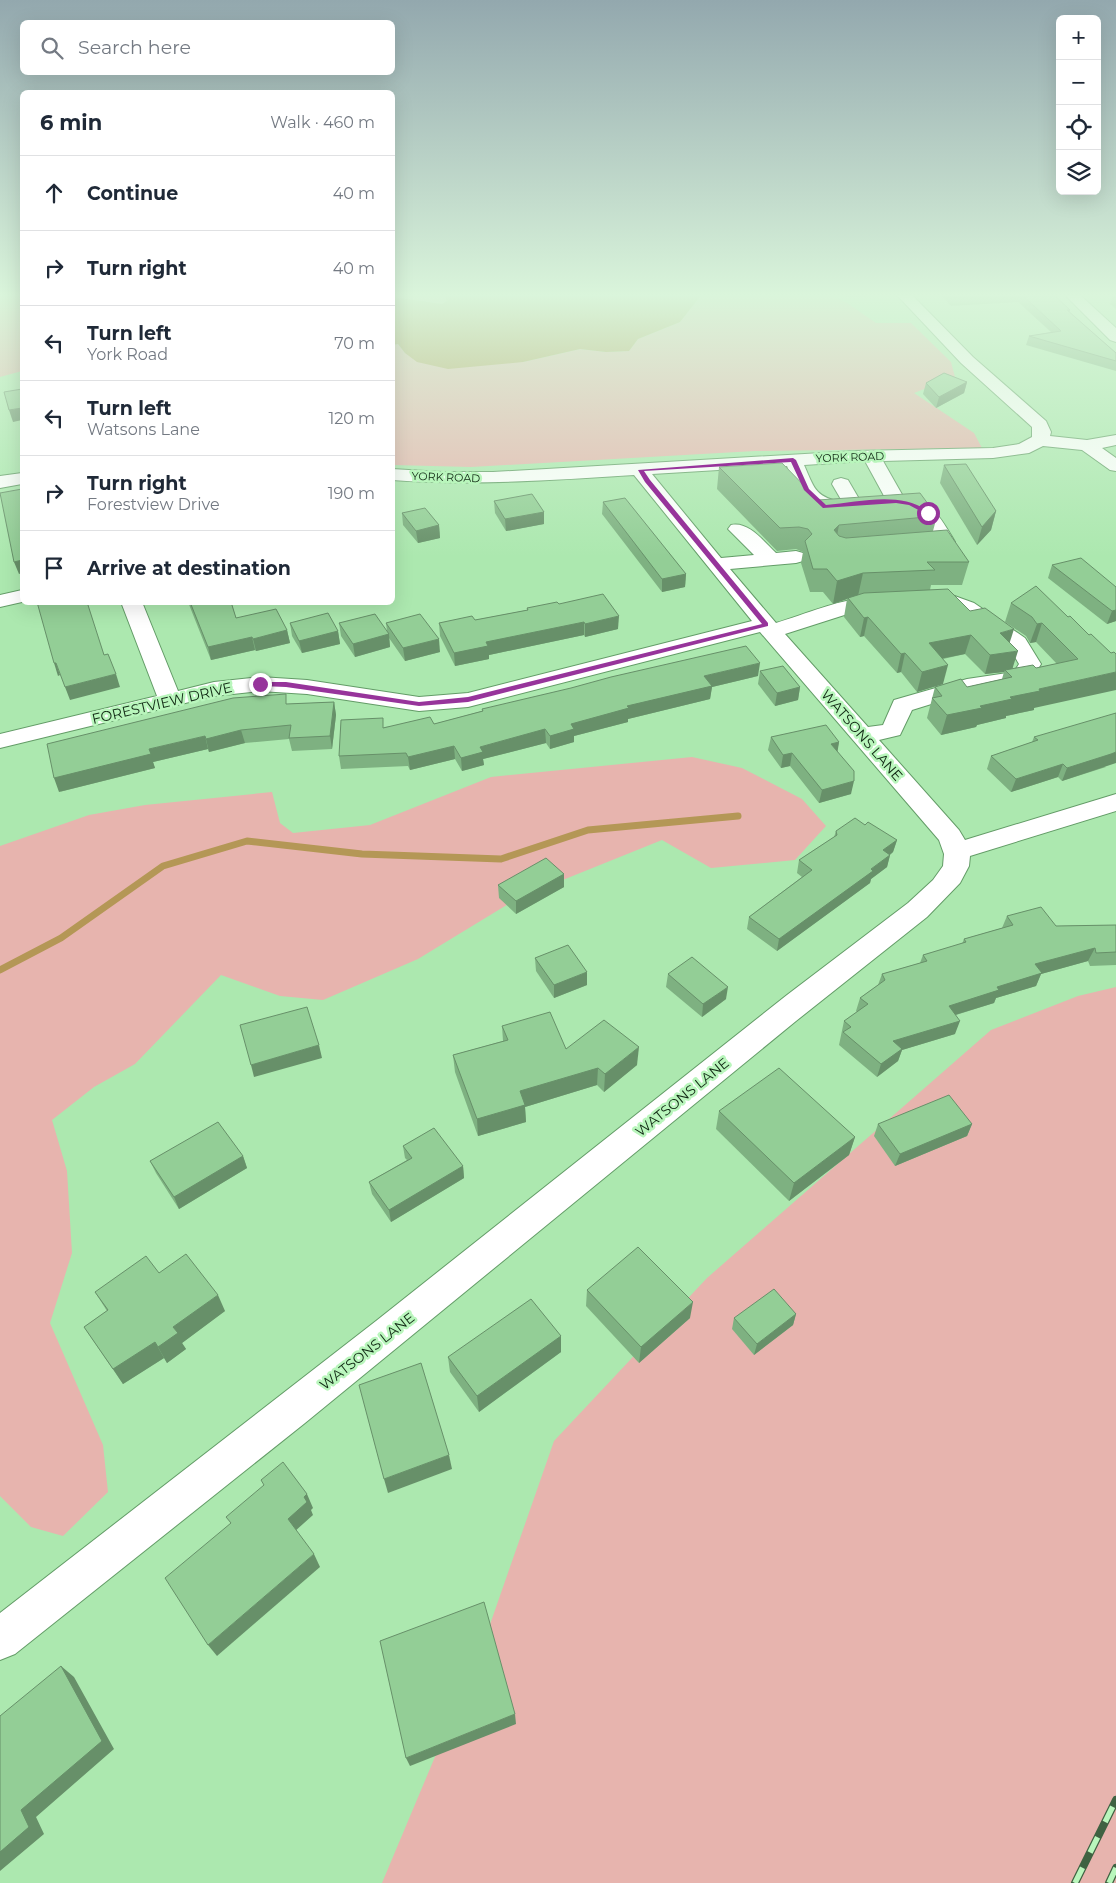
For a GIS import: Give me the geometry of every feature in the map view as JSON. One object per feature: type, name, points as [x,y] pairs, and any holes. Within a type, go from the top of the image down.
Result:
[{"type":"street","points":[[991,382],[1040,425],[1042,432],[1040,440],[1087,445],[1116,440]]},
{"type":"street","name":"YORK ROAD","points":[[395,474],[442,478],[493,478],[871,456],[993,453],[1023,449],[1040,440]]},
{"type":"street","points":[[1087,445],[1116,466]]},
{"type":"street","points":[[871,456],[874,502]]},
{"type":"street","points":[[793,460],[806,490],[820,504],[825,506],[874,502],[911,504],[928,513],[945,542],[941,545],[902,548]]},
{"type":"street","name":"WATSONS LANE","points":[[0,1639],[478,1263],[795,1005],[910,916],[943,887],[956,867],[958,852],[950,836],[768,628],[640,470]]},
{"type":"street","points":[[0,482],[20,479]]},
{"type":"street","points":[[841,484],[874,502]]},
{"type":"street","points":[[738,529],[770,560]]},
{"type":"street","points":[[716,564],[796,557]]},
{"type":"street","points":[[0,601],[20,596]]},
{"type":"street","name":"FORESTVIEW DRIVE","points":[[0,741],[214,689],[260,684],[286,684],[419,704],[468,700],[817,618],[858,604],[950,600],[967,607],[1017,643],[1030,664],[1022,676],[967,686],[902,705],[892,730],[862,736]]},
{"type":"street","points":[[133,605],[170,700]]},
{"type":"street","points":[[958,852],[1116,802]]},
{"type":"shaded area","points":[[395,382],[943,382],[914,393],[974,433],[982,448],[755,451],[471,467],[395,465]]},
{"type":"shaded area","points":[[692,757],[742,768],[802,799],[826,826],[795,860],[711,868],[662,840],[518,898],[418,959],[323,1000],[280,996],[221,975],[135,1064],[94,1087],[52,1120],[67,1171],[72,1253],[50,1323],[103,1445],[108,1492],[63,1536],[31,1527],[0,1496],[0,846],[89,815],[145,805],[272,792],[280,823],[293,833],[370,825],[491,777]]},
{"type":"shaded area","points":[[1116,987],[1116,1883],[382,1883],[487,1633],[554,1441],[707,1278],[991,1030],[1078,996]]},
{"type":"building","points":[[928,382],[967,382],[939,397],[926,383]]},
{"type":"building","points":[[20,389],[20,408],[9,410],[4,392]]},
{"type":"building","points":[[782,463],[818,500],[920,493],[937,516],[839,525],[834,530],[839,536],[846,538],[947,530],[969,562],[927,562],[935,570],[863,573],[837,581],[827,569],[813,569],[805,541],[812,534],[808,529],[799,527],[780,528],[719,467]]},
{"type":"building","points":[[966,464],[996,511],[982,527],[944,465]]},
{"type":"building","points":[[20,489],[20,560],[14,562],[0,493]]},
{"type":"building","points":[[532,494],[544,512],[505,519],[494,501]]},
{"type":"building","points":[[625,498],[686,574],[662,579],[603,502]]},
{"type":"building","points":[[425,508],[439,525],[416,531],[402,513]]},
{"type":"building","points":[[1081,558],[1116,587],[1116,610],[1112,611],[1052,565]]},
{"type":"building","points":[[1036,586],[1089,635],[1091,634],[1111,653],[1114,652],[1116,654],[1116,672],[1039,689],[1040,691],[980,706],[982,708],[947,715],[932,698],[942,696],[935,687],[961,679],[967,687],[1012,677],[1005,670],[1033,665],[1036,668],[1078,659],[1042,623],[1037,624],[1032,617],[1011,603]]},
{"type":"building","points":[[948,589],[970,611],[985,608],[1014,629],[1000,633],[1018,651],[990,655],[971,635],[929,643],[948,665],[922,672],[905,653],[901,654],[868,617],[864,618],[848,598],[864,593]]},
{"type":"building","points":[[603,594],[619,616],[486,642],[488,646],[454,653],[439,623],[472,616],[475,620]]},
{"type":"building","points":[[38,605],[88,605],[104,655],[108,654],[116,674],[65,687],[56,663],[54,663]]},
{"type":"building","points":[[191,605],[232,605],[236,618],[276,609],[287,630],[253,639],[252,637],[208,647]]},
{"type":"building","points":[[328,613],[338,631],[299,641],[290,623]]},
{"type":"building","points":[[375,614],[389,634],[353,644],[339,623]]},
{"type":"building","points":[[420,614],[439,639],[403,648],[386,623]]},
{"type":"building","points":[[746,646],[760,663],[704,676],[712,686],[627,706],[629,708],[571,724],[574,729],[550,736],[545,729],[480,747],[483,752],[461,758],[454,746],[408,757],[406,753],[339,756],[341,720],[383,718],[383,728],[430,717],[434,724],[483,711],[482,709]]},
{"type":"building","points":[[783,666],[800,687],[777,693],[760,671]]},
{"type":"building","points":[[286,694],[286,704],[334,702],[330,736],[289,738],[291,725],[241,730],[206,739],[205,736],[149,749],[151,754],[54,778],[47,744],[233,698]]},
{"type":"building","points":[[1116,713],[1116,752],[1111,754],[1067,768],[1063,764],[1016,779],[991,756],[1038,740],[1034,737]]},
{"type":"building","points":[[826,725],[839,742],[831,744],[854,771],[854,781],[822,790],[792,753],[783,755],[771,737]]},
{"type":"building","points":[[855,818],[865,825],[868,822],[897,840],[883,850],[890,855],[871,869],[873,871],[779,939],[749,917],[812,870],[799,860],[837,835],[836,831]]},
{"type":"building","points":[[546,858],[564,874],[516,901],[498,885]]},
{"type":"building","points":[[1041,907],[1056,926],[1116,925],[1116,952],[1096,953],[1095,948],[1035,964],[1042,973],[997,987],[999,990],[949,1006],[960,1021],[893,1041],[902,1049],[881,1064],[843,1032],[851,1027],[844,1021],[868,1004],[860,998],[885,980],[882,974],[927,961],[923,955],[966,942],[964,939],[1013,925],[1007,916]]},
{"type":"building","points":[[568,945],[587,972],[554,985],[535,958]]},
{"type":"building","points":[[692,957],[728,987],[703,1004],[668,974]]},
{"type":"building","points":[[307,1007],[319,1045],[251,1065],[240,1025]]},
{"type":"building","points":[[550,1012],[566,1049],[604,1020],[639,1047],[605,1074],[598,1068],[520,1091],[525,1105],[477,1119],[453,1055],[508,1040],[502,1026]]},
{"type":"building","points":[[779,1068],[855,1137],[794,1183],[719,1111]]},
{"type":"building","points":[[949,1095],[972,1124],[900,1154],[878,1124]]},
{"type":"building","points":[[218,1122],[243,1156],[174,1197],[150,1161]]},
{"type":"building","points":[[434,1128],[463,1166],[389,1210],[369,1182],[412,1158],[403,1146]]},
{"type":"building","points":[[638,1247],[693,1302],[641,1347],[587,1290]]},
{"type":"building","points":[[186,1254],[218,1295],[173,1327],[178,1333],[158,1347],[155,1342],[113,1369],[84,1327],[108,1310],[95,1292],[146,1256],[159,1273]]},
{"type":"building","points":[[774,1289],[796,1314],[757,1344],[734,1318]]},
{"type":"building","points":[[531,1299],[561,1336],[477,1396],[448,1357]]},
{"type":"building","points":[[421,1363],[449,1455],[384,1479],[359,1385]]},
{"type":"building","points":[[283,1462],[307,1494],[304,1497],[307,1502],[288,1519],[314,1554],[208,1645],[165,1578],[231,1523],[226,1517],[264,1485],[261,1480]]},
{"type":"building","points":[[484,1602],[515,1714],[406,1758],[380,1641]]},
{"type":"building","points":[[61,1666],[102,1741],[21,1810],[29,1827],[0,1852],[0,1716]]},
{"type":"waterway","points":[[0,970],[61,938],[163,866],[247,841],[362,854],[501,859],[588,830],[738,816]]},
{"type":"railway","points":[[1075,1883],[1116,1800]]},
{"type":"railway","points":[[1109,1883],[1116,1868]]},
{"type":"route","points":[[260,684],[286,684],[419,704],[468,700],[496,691],[766,624],[647,481],[640,470],[793,460],[806,490],[820,504],[825,506],[896,501],[911,504],[928,513]]}]
